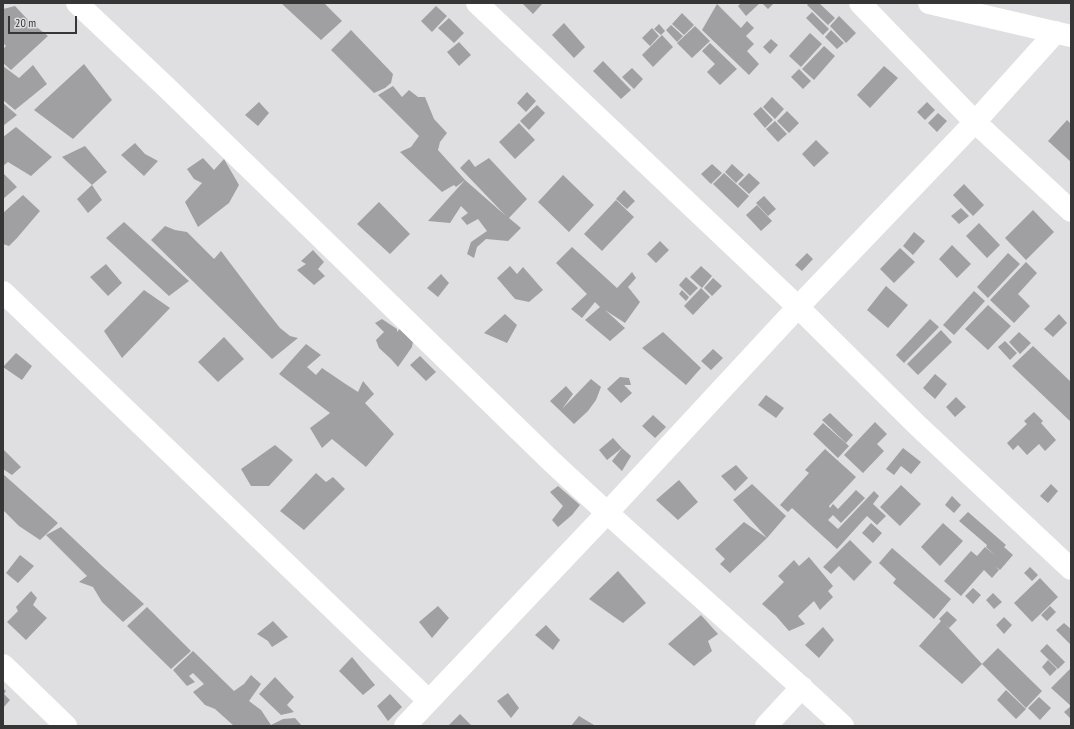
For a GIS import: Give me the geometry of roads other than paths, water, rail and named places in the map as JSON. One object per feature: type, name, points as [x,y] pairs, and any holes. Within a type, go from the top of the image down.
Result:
[{"type":"street","points":[[77,3],[550,460],[607,513],[802,687],[843,726]]},
{"type":"street","points":[[477,3],[798,308],[917,425],[1071,569]]},
{"type":"street","points":[[860,3],[975,122],[1071,211]]},
{"type":"street","points":[[942,5],[1063,34]]},
{"type":"street","points":[[405,726],[607,513],[798,308],[975,122],[1063,34]]},
{"type":"street","points":[[3,292],[429,701]]},
{"type":"street","points":[[3,665],[66,726]]},
{"type":"street","points":[[766,726],[802,687]]}]
